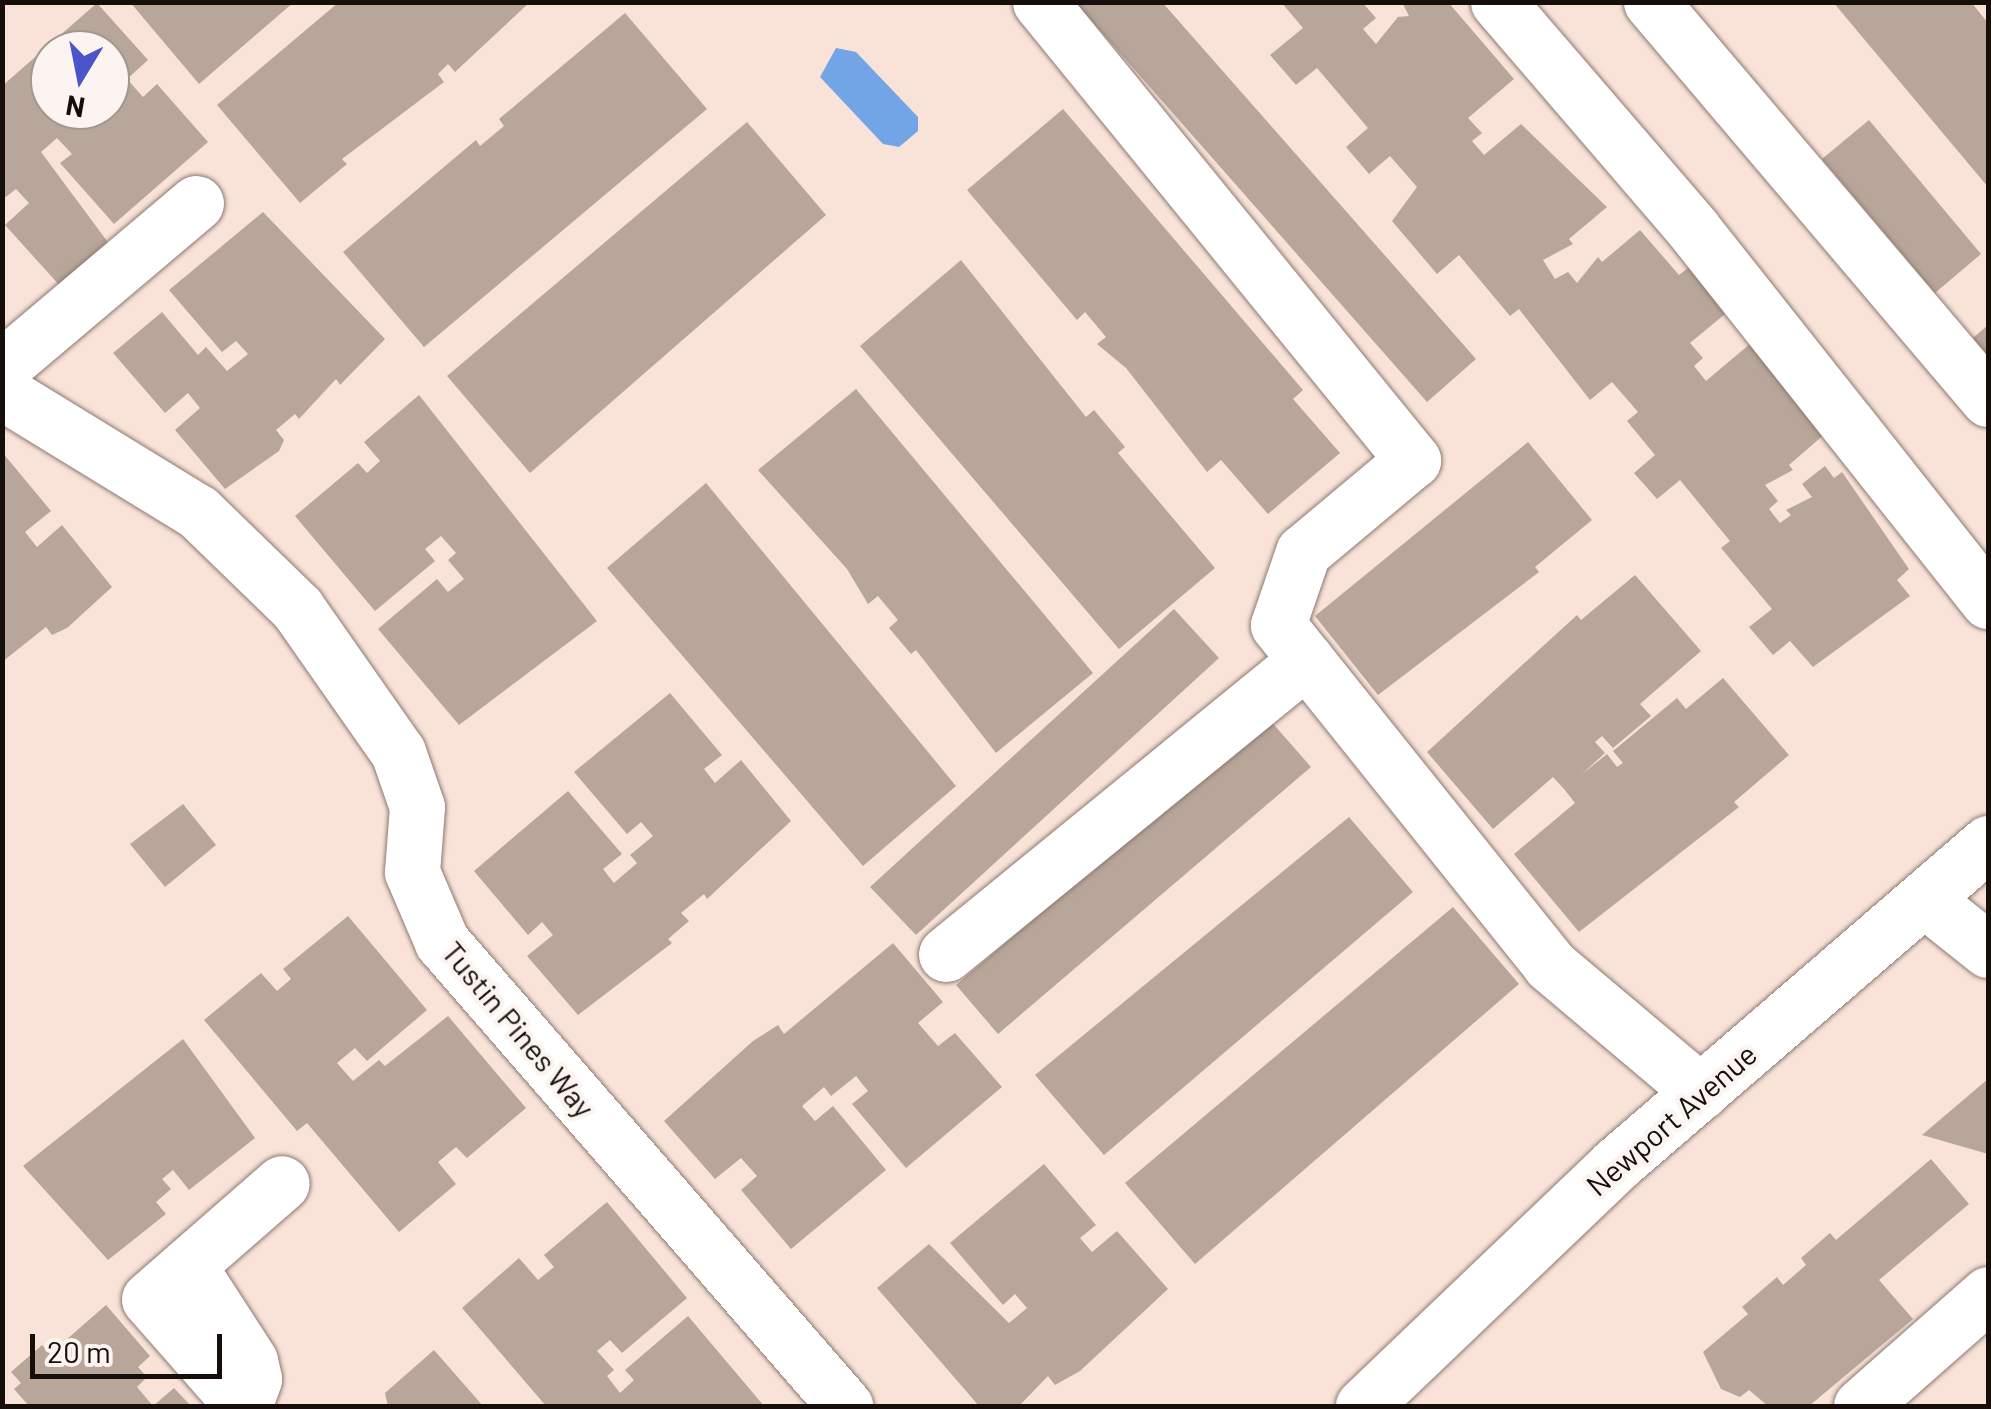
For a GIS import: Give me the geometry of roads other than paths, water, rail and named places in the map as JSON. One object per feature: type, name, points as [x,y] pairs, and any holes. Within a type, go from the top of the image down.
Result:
[{"type":"street","points":[[1040,2],[1412,460],[1304,552],[1278,625],[1550,965],[1701,1092]]},
{"type":"street","points":[[1498,2],[1694,228],[1988,601]]},
{"type":"street","points":[[1651,2],[1988,398]]},
{"type":"street","points":[[2,367],[196,203]]},
{"type":"street","name":"Tustin Pines Way","points":[[2,392],[198,512],[298,608],[398,752],[417,807],[412,872],[442,942],[844,1406]]},
{"type":"street","points":[[946,954],[1306,660]]},
{"type":"street","name":"Newport Avenue","points":[[1375,1404],[1701,1092],[1988,843]]},
{"type":"street","points":[[1924,899],[1988,950]]},
{"type":"street","points":[[243,1406],[254,1379],[250,1361],[188,1265],[282,1183]]},
{"type":"street","points":[[1861,1406],[1988,1294]]},
{"type":"water","points":[[836,48],[856,52],[918,117],[918,131],[899,147],[883,144],[820,77]]}]
